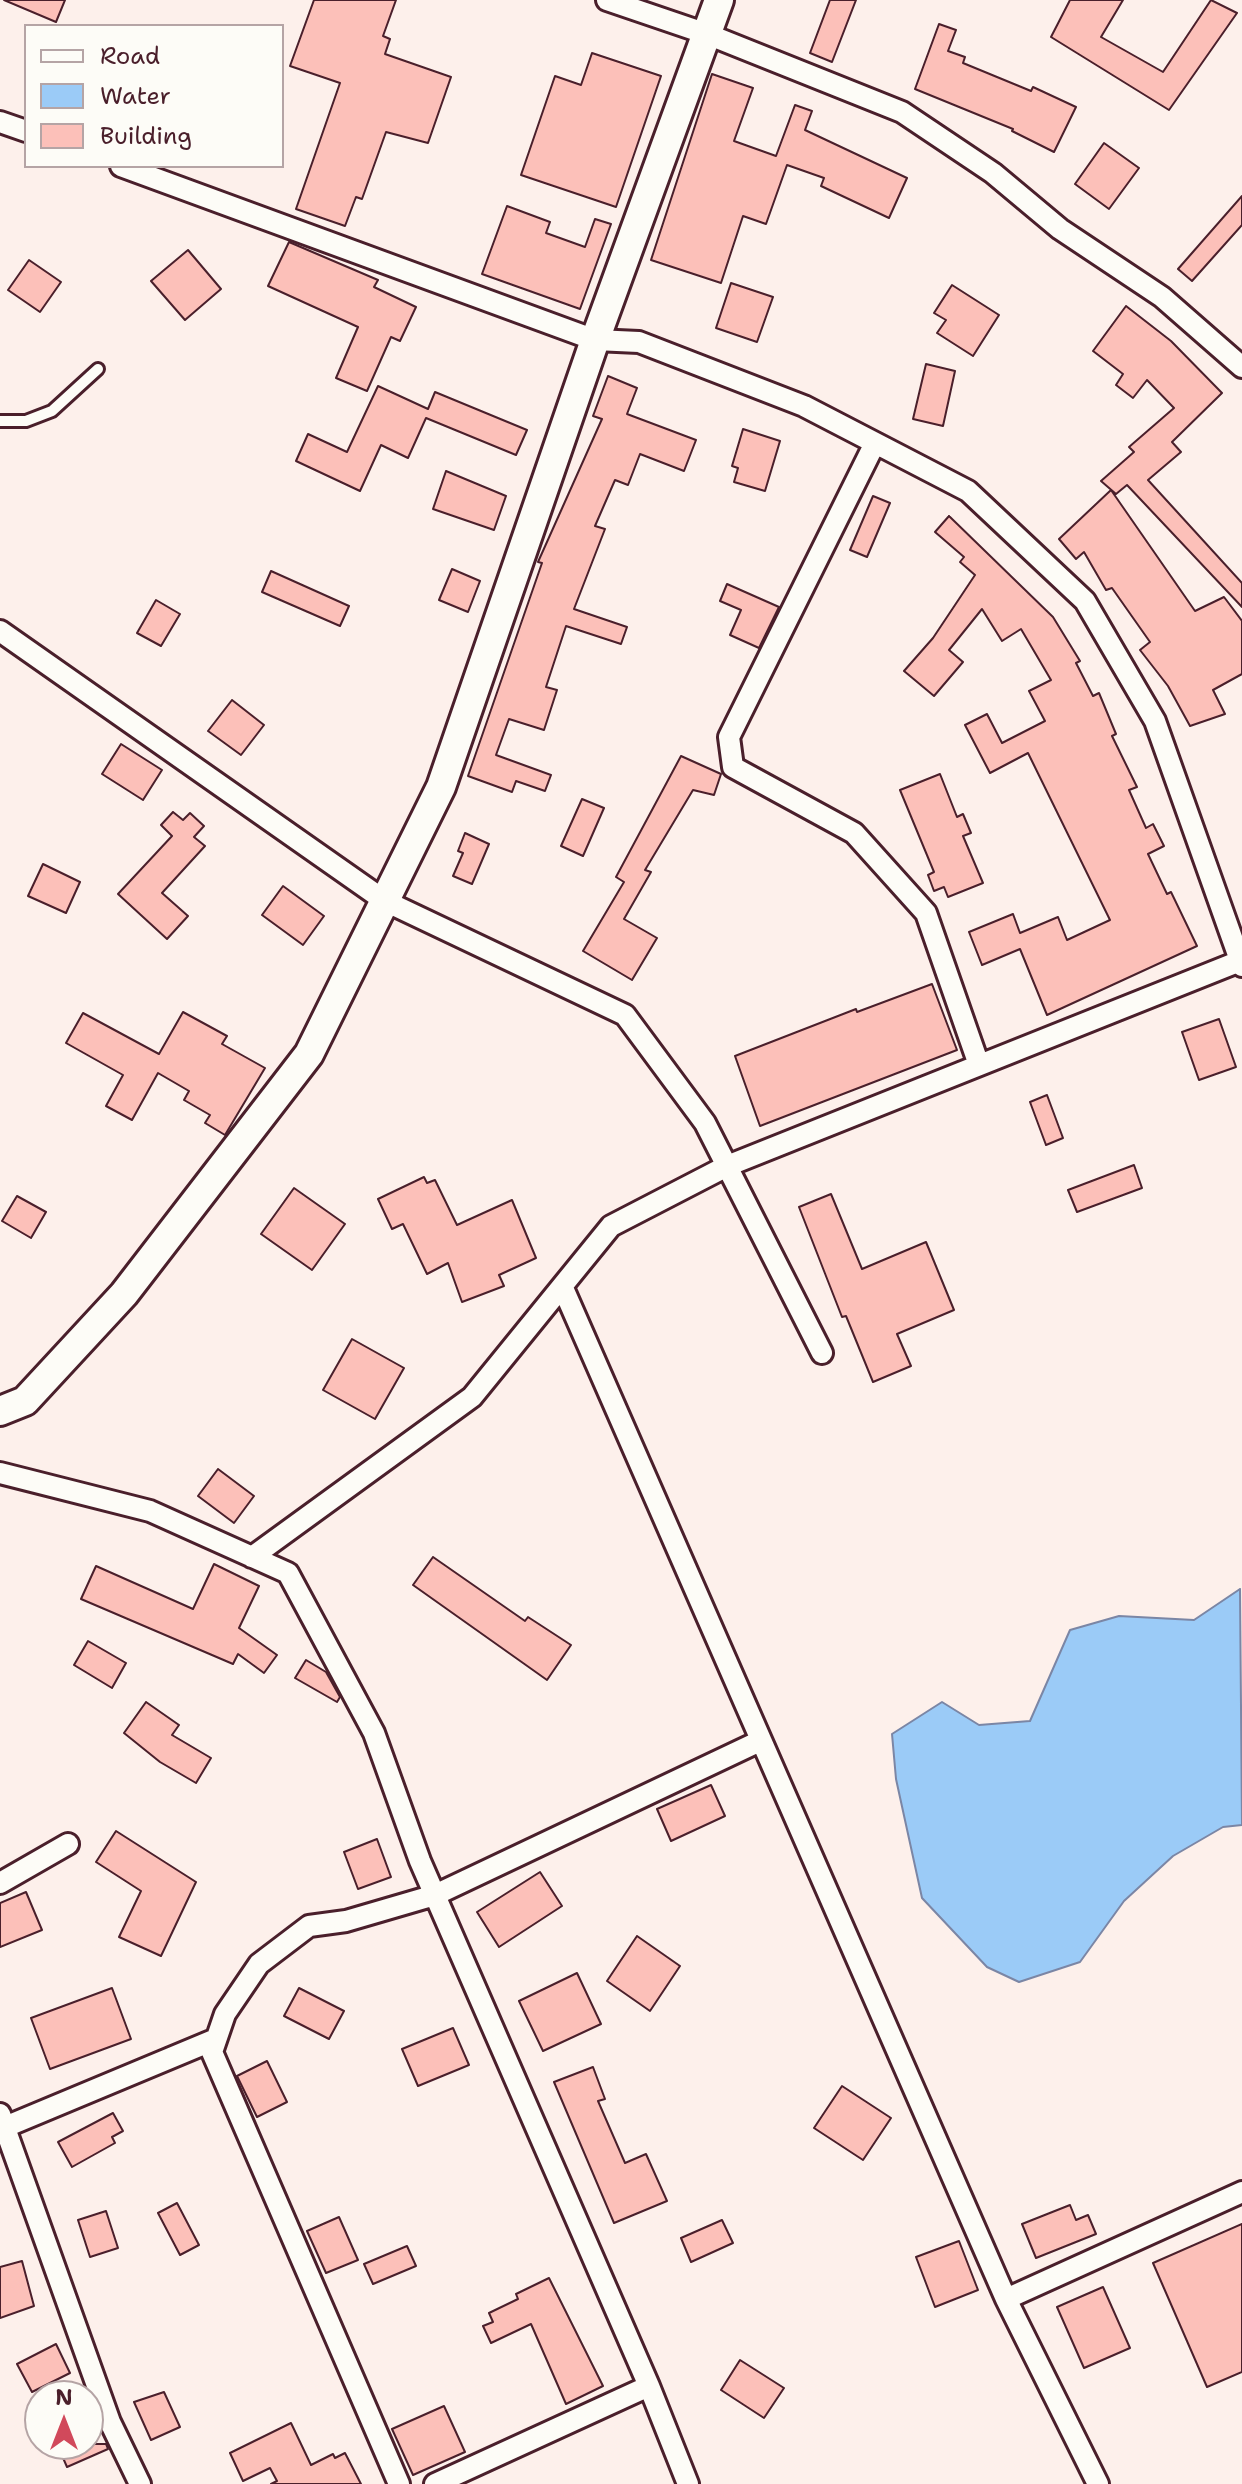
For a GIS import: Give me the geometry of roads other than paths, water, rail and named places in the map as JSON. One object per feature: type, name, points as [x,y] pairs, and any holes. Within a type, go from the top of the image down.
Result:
[{"type":"street","points":[[607,0],[707,34],[902,112],[993,173],[1060,229],[1162,297],[1242,367]]},
{"type":"street","points":[[0,1411],[25,1401],[124,1294],[309,1054],[441,787],[595,340],[719,0]]},
{"type":"street","points":[[0,122],[24,130]]},
{"type":"street","points":[[126,168],[595,340],[639,342],[804,406],[968,491],[1085,601],[1155,721],[1241,964],[727,1166],[611,1226],[472,1397],[252,1557]]},
{"type":"street","points":[[875,443],[729,737],[733,767],[854,833],[926,913],[979,1065]]},
{"type":"street","points":[[0,631],[385,901],[625,1015],[705,1123],[822,1353]]},
{"type":"street","points":[[563,1288],[1006,2299],[1098,2484]]},
{"type":"street","points":[[0,1473],[150,1511],[288,1573],[374,1733],[435,1895],[649,2386],[688,2484]]},
{"type":"street","points":[[399,2484],[212,2052],[225,2014],[259,1964],[309,1926],[346,1921],[435,1895],[760,1741]]},
{"type":"street","points":[[0,1883],[68,1844]]},
{"type":"street","points":[[140,2484],[110,2422],[2,2120],[216,2039]]},
{"type":"street","points":[[1006,2299],[1242,2192]]},
{"type":"street","points":[[435,2484],[649,2386]]},
{"type":"lane","points":[[0,421],[26,421],[52,411],[98,369]]},
{"type":"water","points":[[1240,1589],[1242,1825],[1223,1827],[1173,1856],[1124,1901],[1080,1962],[1019,1982],[987,1967],[922,1898],[896,1779],[892,1734],[942,1702],[979,1725],[1030,1721],[1070,1630],[1119,1616],[1194,1620]]}]
